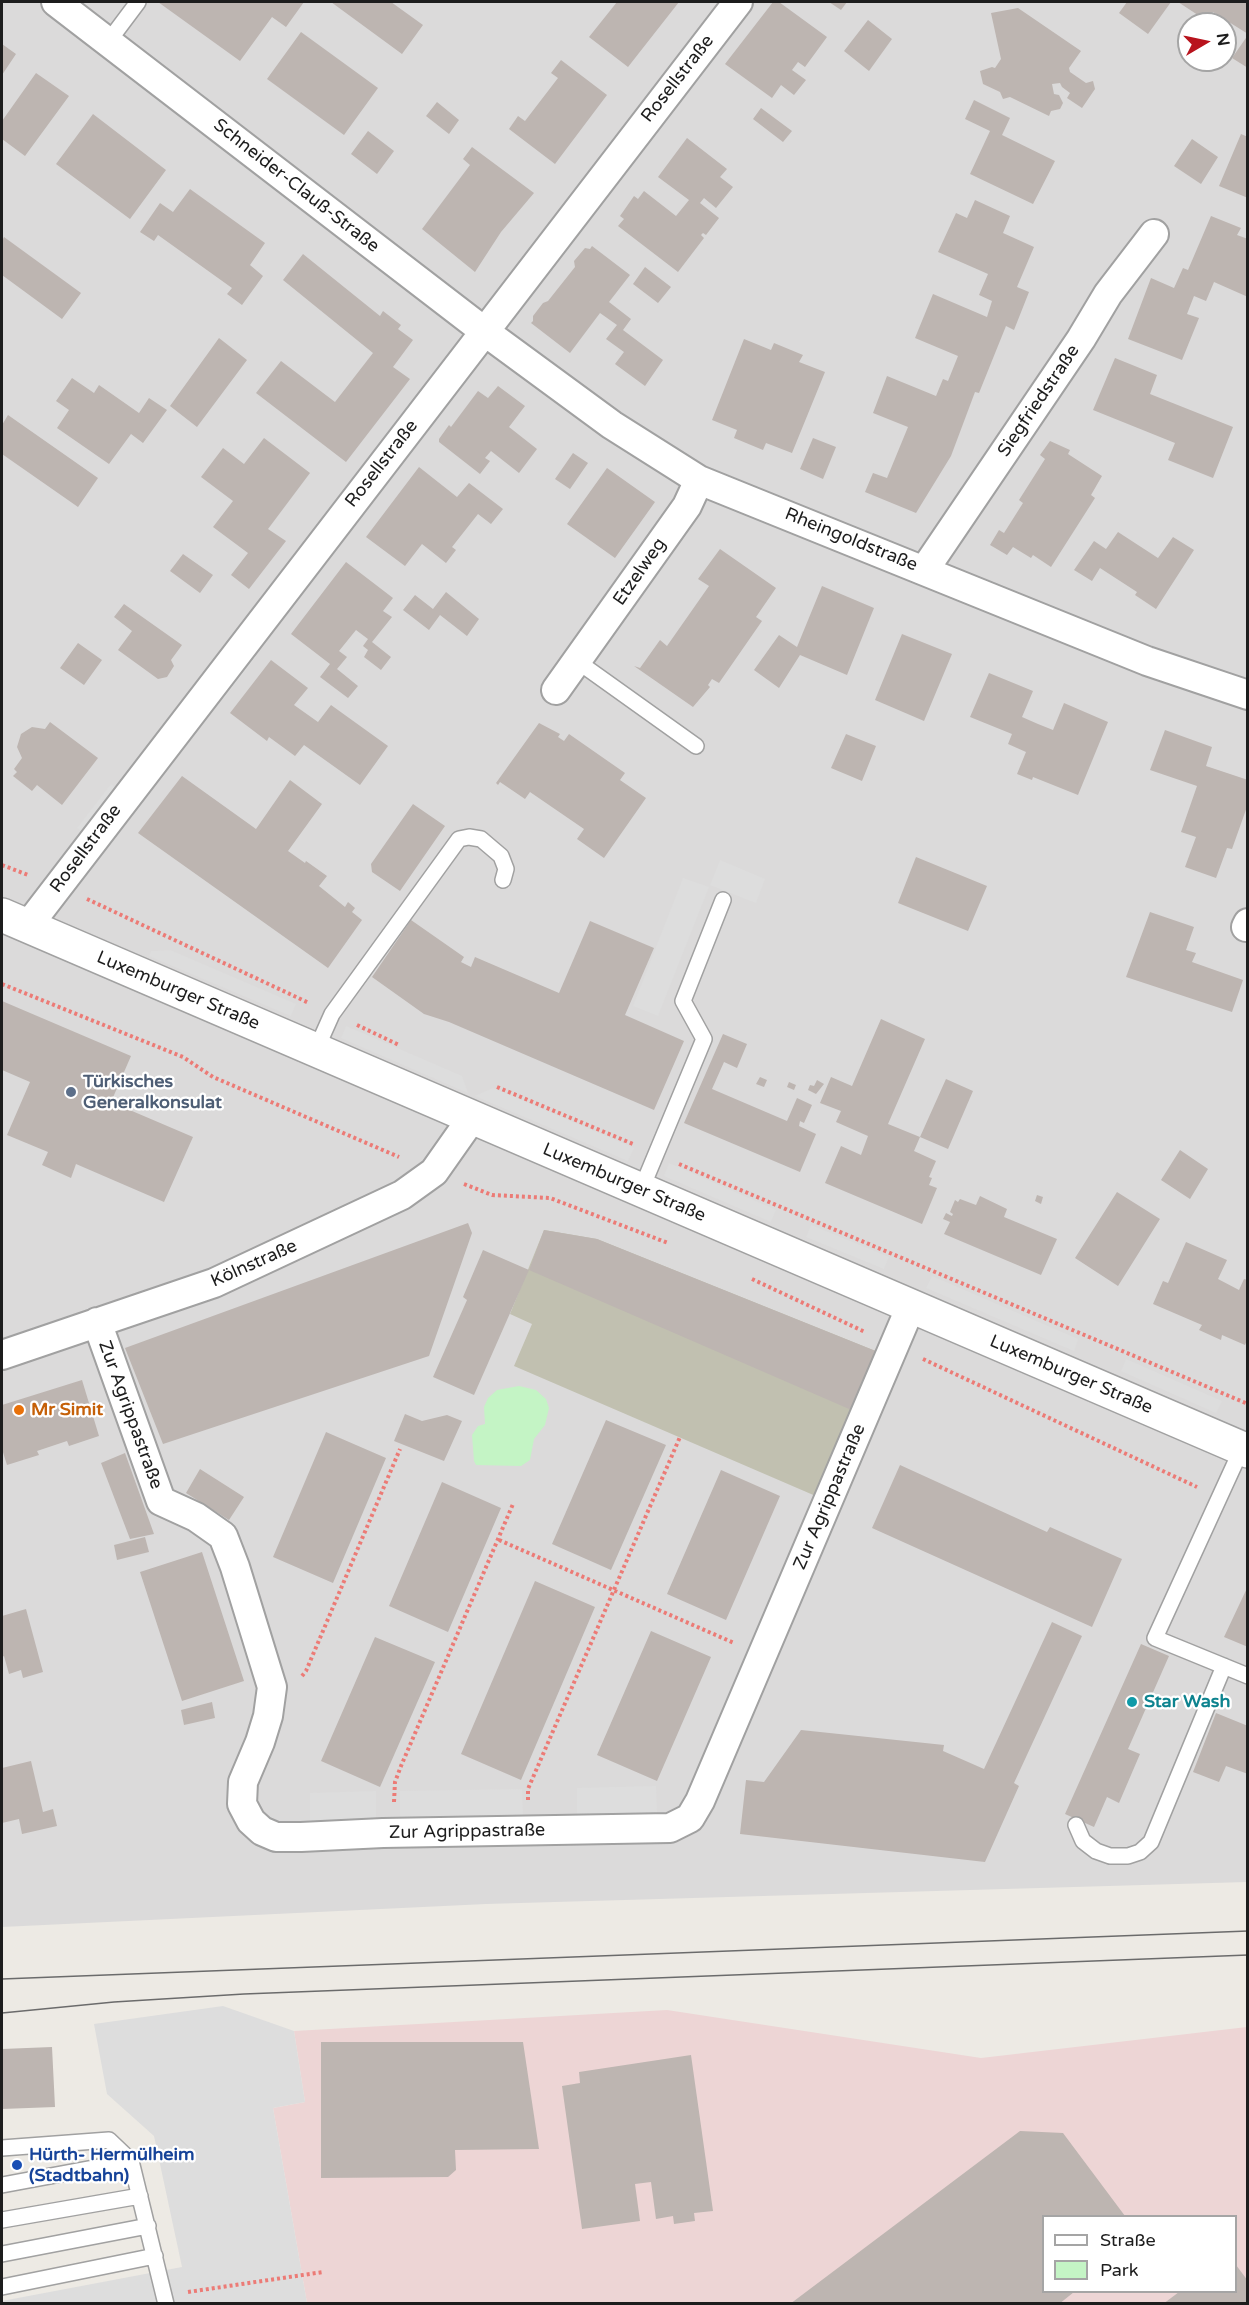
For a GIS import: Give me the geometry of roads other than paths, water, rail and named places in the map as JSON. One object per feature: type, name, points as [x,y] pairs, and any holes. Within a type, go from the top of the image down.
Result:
[{"type":"street","name":"Schneider-Clauß-Straße","points":[[56,2],[484,331]]},
{"type":"street","name":"Rosellstraße","points":[[14,921],[58,885],[738,2]]},
{"type":"street","name":"Siegfriedstraße","points":[[925,569],[1081,339],[1108,294],[1154,234]]},
{"type":"street","name":"Rheingoldstraße","points":[[484,331],[612,425],[699,480],[925,569],[1147,661],[1248,696]]},
{"type":"street","name":"Etzelweg","points":[[556,690],[687,506],[699,480]]},
{"type":"street","name":"Luxemburger Straße","points":[[14,921],[1245,1449]]},
{"type":"street","name":"Kölnstraße","points":[[2,1355],[214,1283],[402,1195],[434,1172],[472,1118]]},
{"type":"street","name":"Zur Agrippastraße","points":[[97,1322],[161,1501],[196,1517],[223,1536],[235,1567],[272,1687],[268,1716],[243,1782],[242,1804],[251,1821],[262,1831],[276,1837],[670,1828],[690,1818],[700,1801],[911,1306]]},
{"type":"lane","points":[[108,42],[138,2]]},
{"type":"lane","points":[[577,661],[696,746]]},
{"type":"lane","points":[[316,1050],[332,1014],[459,839],[469,837],[481,839],[501,856],[506,868],[502,880]]},
{"type":"lane","points":[[641,1190],[704,1039],[683,1001],[723,900]]},
{"type":"lane","points":[[1245,1449],[1219,1497],[1155,1638],[1248,1676]]},
{"type":"lane","points":[[1076,1825],[1083,1841],[1096,1851],[1110,1856],[1128,1856],[1140,1852],[1151,1842],[1224,1666]]},
{"type":"lane","points":[[2,2148],[109,2140],[130,2161],[165,2300]]},
{"type":"lane","points":[[2,2185],[130,2161]]},
{"type":"lane","points":[[2,2220],[140,2196]]},
{"type":"lane","points":[[2,2254],[148,2226]]},
{"type":"lane","points":[[2,2287],[155,2256]]},
{"type":"tram line","points":[[2,1979],[1248,1931]]},
{"type":"tram line","points":[[2,2013],[114,2002],[244,1994],[1248,1955]]},
{"type":"place","name":"Türkisches Generalkonsulat","points":[[71,1092]]},
{"type":"place","name":"Mr Simit","points":[[19,1410]]},
{"type":"place","name":"Star Wash","points":[[1132,1702]]},
{"type":"place","name":"Hürth- Hermülheim (Stadtbahn)","points":[[17,2165]]}]
